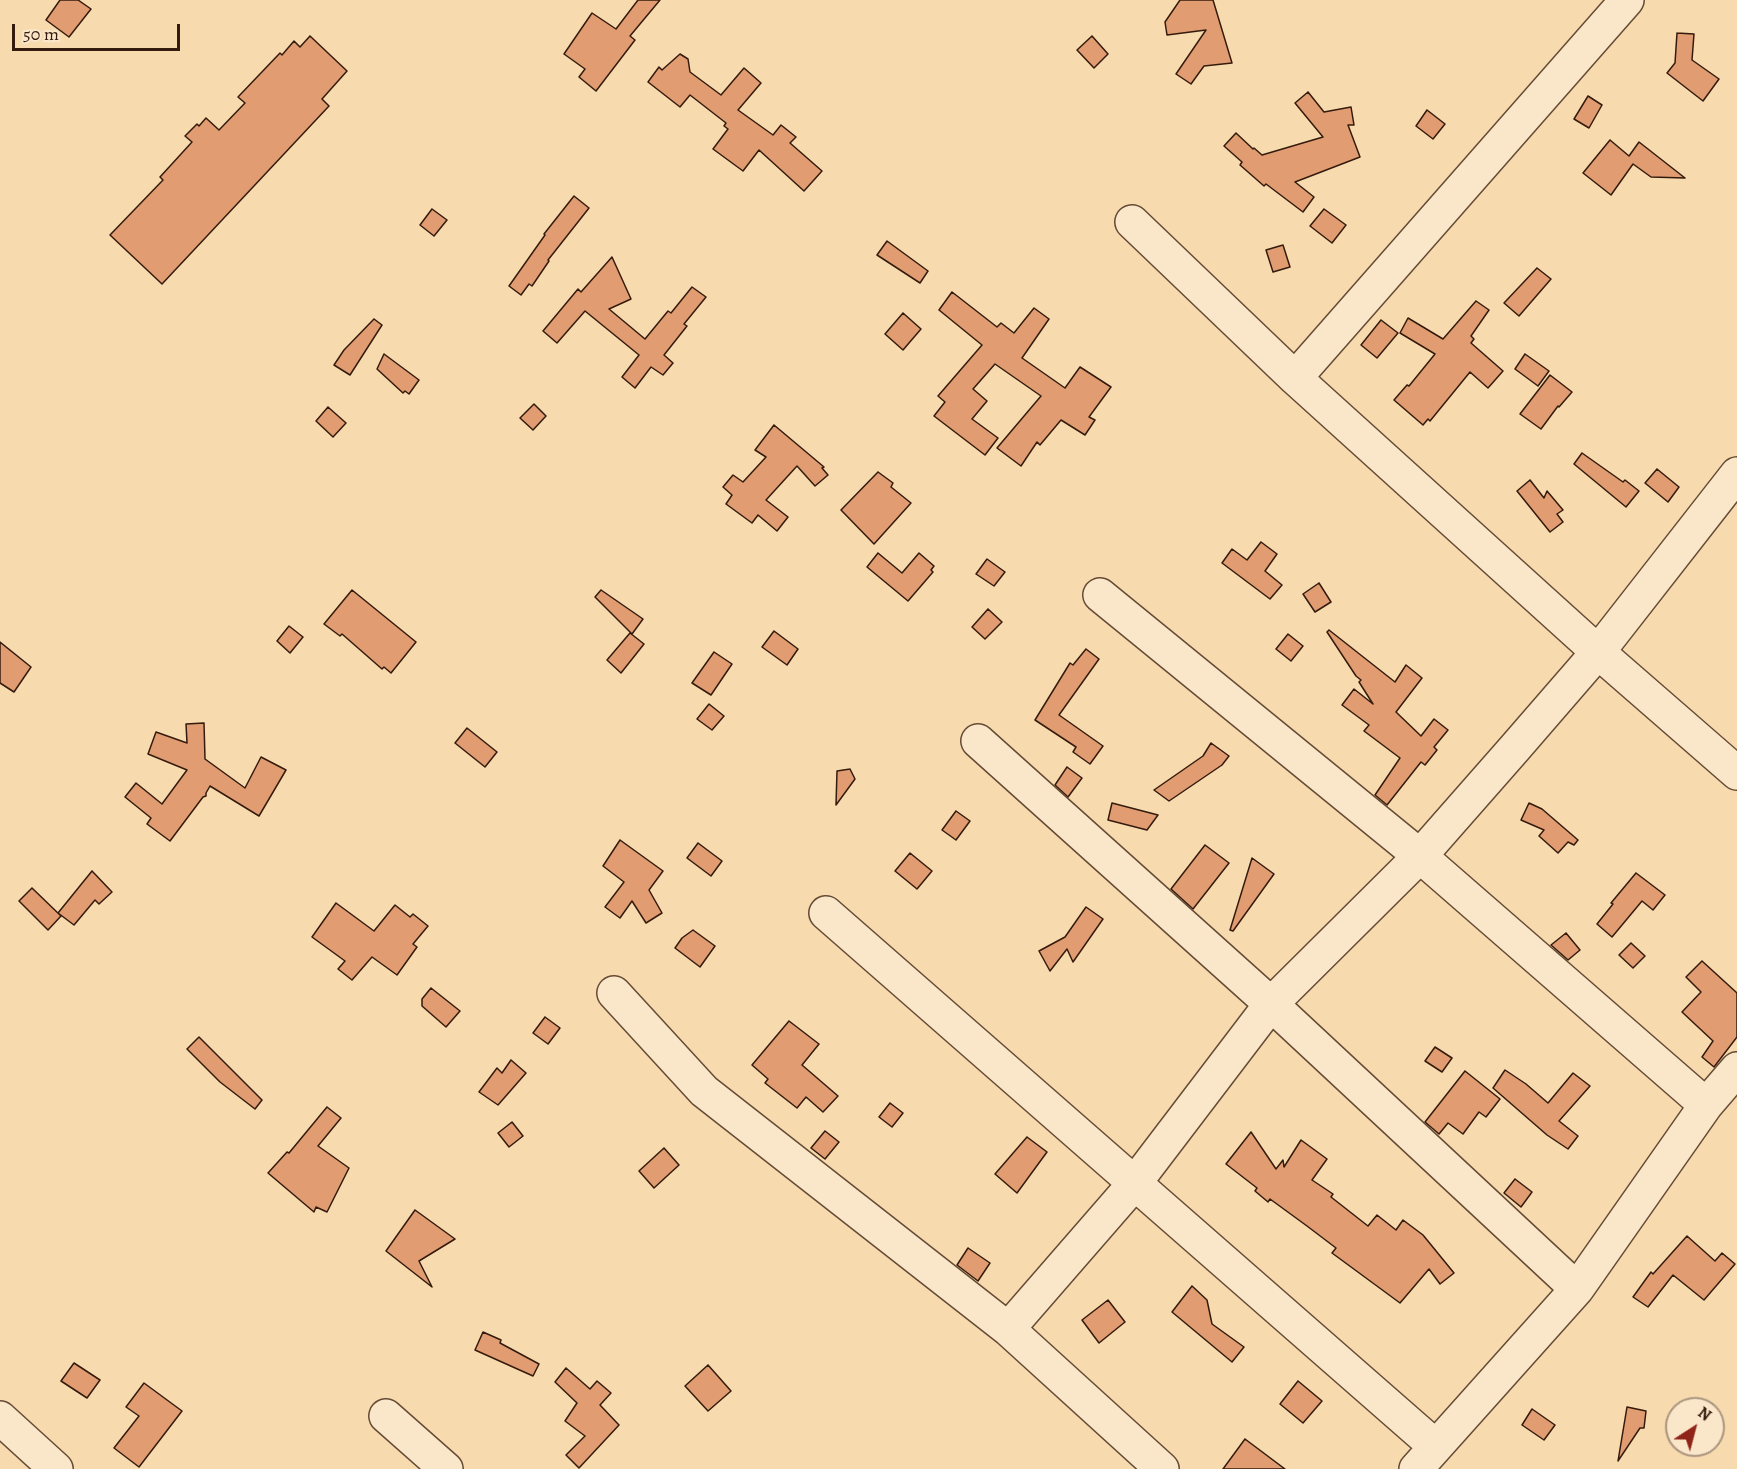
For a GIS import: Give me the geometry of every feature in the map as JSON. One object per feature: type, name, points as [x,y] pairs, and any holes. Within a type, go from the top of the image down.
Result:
[{"type":"street","points":[[1295,378],[1627,0]]},
{"type":"street","points":[[1132,222],[1295,378],[1598,652],[1737,773]]},
{"type":"street","points":[[1008,1329],[1134,1184],[1271,1004],[1420,856],[1598,652],[1737,474]]},
{"type":"street","points":[[1100,595],[1420,856],[1706,1105]]},
{"type":"street","points":[[978,741],[1271,1004],[1577,1289]]},
{"type":"street","points":[[826,914],[1134,1184],[1426,1457],[1577,1289],[1706,1105],[1737,1069]]},
{"type":"street","points":[[614,993],[704,1090],[1008,1329],[1162,1469]]},
{"type":"street","points":[[386,1416],[446,1469]]},
{"type":"street","points":[[0,1418],[56,1469]]},
{"type":"building","points":[[60,0],[78,0],[91,9],[69,37],[46,20]]},
{"type":"building","points":[[638,0],[660,0],[630,36],[635,40],[596,91],[579,77],[585,69],[564,54],[592,13],[616,29]]},
{"type":"building","points":[[1180,0],[1213,0],[1232,63],[1204,66],[1191,84],[1176,74],[1206,30],[1167,35],[1165,22]]},
{"type":"building","points":[[1677,33],[1694,34],[1692,60],[1719,79],[1703,101],[1667,73],[1675,63]]},
{"type":"building","points":[[310,36],[347,71],[322,99],[329,106],[162,284],[110,235],[163,180],[160,177],[192,142],[185,136],[197,124],[199,126],[206,118],[219,130],[245,103],[238,97],[280,53],[282,55],[294,41],[300,47]]},
{"type":"building","points":[[1092,36],[1108,54],[1094,68],[1077,50]]},
{"type":"building","points":[[680,54],[688,59],[690,72],[721,95],[744,68],[761,83],[738,110],[773,135],[781,125],[796,137],[790,143],[822,171],[804,191],[759,150],[743,171],[713,149],[728,129],[724,126],[726,123],[690,95],[680,107],[648,82],[659,67],[662,70]]},
{"type":"building","points":[[1308,92],[1324,112],[1351,107],[1354,125],[1348,125],[1360,157],[1295,182],[1314,197],[1303,212],[1266,184],[1264,186],[1240,165],[1242,162],[1224,146],[1236,133],[1262,155],[1323,137],[1295,103]]},
{"type":"building","points":[[1588,96],[1602,105],[1589,128],[1574,119]]},
{"type":"building","points":[[1427,110],[1445,124],[1433,139],[1416,126]]},
{"type":"building","points":[[1610,140],[1629,156],[1639,142],[1685,178],[1651,177],[1633,164],[1611,195],[1583,173]]},
{"type":"building","points":[[574,196],[589,208],[548,260],[532,286],[529,284],[521,295],[509,286],[544,234]]},
{"type":"building","points":[[432,209],[447,220],[434,236],[420,225]]},
{"type":"building","points":[[1324,209],[1346,225],[1332,243],[1310,226]]},
{"type":"building","points":[[887,241],[928,271],[920,283],[877,255]]},
{"type":"building","points":[[1283,245],[1290,267],[1273,272],[1266,250]]},
{"type":"building","points":[[612,257],[631,299],[609,309],[645,339],[668,311],[671,313],[692,287],[706,297],[684,324],[687,326],[664,355],[673,363],[663,375],[651,367],[635,388],[622,377],[639,355],[585,311],[557,343],[543,331],[578,289],[581,292]]},
{"type":"building","points":[[1537,268],[1551,279],[1519,316],[1504,303]]},
{"type":"building","points":[[952,292],[997,327],[1001,323],[1014,333],[1034,308],[1049,319],[1022,358],[1065,388],[1080,367],[1111,387],[1089,417],[1095,420],[1085,435],[1061,420],[1040,445],[1037,442],[1021,466],[997,448],[1041,396],[995,364],[973,389],[987,401],[972,419],[998,438],[985,455],[934,416],[945,402],[938,396],[982,345],[939,310]]},
{"type":"building","points":[[1476,301],[1489,310],[1471,336],[1474,339],[1471,343],[1503,371],[1488,388],[1470,372],[1430,421],[1428,419],[1423,425],[1394,400],[1407,385],[1409,386],[1435,354],[1400,333],[1408,318],[1443,339]]},
{"type":"building","points":[[903,313],[921,329],[903,350],[885,334]]},
{"type":"building","points":[[374,319],[382,325],[350,375],[334,365],[344,350]]},
{"type":"building","points":[[1381,320],[1398,333],[1377,358],[1361,345]]},
{"type":"building","points":[[384,354],[419,380],[409,394],[405,391],[403,393],[377,369]]},
{"type":"building","points":[[1525,354],[1549,371],[1538,386],[1515,369]]},
{"type":"building","points":[[1550,375],[1572,392],[1541,429],[1520,414]]},
{"type":"building","points":[[534,404],[546,416],[533,430],[520,418]]},
{"type":"building","points":[[328,407],[346,423],[333,437],[316,421]]},
{"type":"building","points":[[774,425],[824,467],[822,468],[828,475],[815,486],[797,466],[766,500],[788,517],[777,531],[758,515],[752,523],[726,504],[732,495],[723,487],[733,475],[743,482],[766,457],[755,450]]},
{"type":"building","points":[[1582,453],[1639,491],[1626,507],[1574,464]]},
{"type":"building","points":[[1657,469],[1679,487],[1668,502],[1645,483]]},
{"type":"building","points":[[878,472],[893,483],[891,487],[911,503],[874,544],[841,510]]},
{"type":"building","points":[[1530,480],[1544,498],[1547,491],[1563,510],[1557,514],[1563,522],[1550,532],[1517,491]]},
{"type":"building","points":[[1261,542],[1277,554],[1265,571],[1282,585],[1270,599],[1222,563],[1232,549],[1247,560]]},
{"type":"building","points":[[878,553],[902,573],[919,553],[934,566],[931,570],[933,572],[908,601],[867,567]]},
{"type":"building","points":[[987,559],[1005,572],[994,586],[976,574]]},
{"type":"building","points":[[1319,583],[1331,602],[1315,612],[1303,594]]},
{"type":"building","points":[[352,590],[416,642],[391,673],[384,667],[382,669],[342,634],[340,636],[324,624]]},
{"type":"building","points":[[601,590],[643,619],[632,634],[595,597]]},
{"type":"building","points":[[988,609],[1002,622],[985,639],[972,627]]},
{"type":"building","points":[[289,626],[303,637],[290,653],[277,641]]},
{"type":"building","points":[[1329,630],[1395,682],[1406,665],[1422,678],[1396,712],[1421,736],[1434,719],[1448,730],[1434,747],[1437,750],[1425,765],[1421,762],[1387,805],[1375,795],[1400,758],[1364,731],[1369,725],[1342,705],[1354,689],[1373,704],[1359,682],[1361,680],[1327,632]]},
{"type":"building","points":[[774,631],[798,649],[787,665],[762,647]]},
{"type":"building","points":[[630,633],[644,644],[621,673],[607,660]]},
{"type":"building","points":[[1288,634],[1303,646],[1291,661],[1276,649]]},
{"type":"building","points":[[0,642],[31,667],[14,692],[0,683]]},
{"type":"building","points":[[1086,649],[1099,659],[1059,715],[1103,746],[1090,764],[1073,752],[1076,747],[1035,720],[1070,663],[1073,665]]},
{"type":"building","points":[[714,652],[732,664],[711,695],[692,683]]},
{"type":"building","points":[[709,704],[724,716],[712,730],[697,719]]},
{"type":"building","points":[[204,723],[205,759],[245,788],[261,757],[286,770],[259,816],[210,786],[206,796],[170,841],[147,824],[151,818],[125,797],[136,783],[162,804],[187,770],[148,754],[156,732],[187,743],[186,724]]},
{"type":"building","points":[[467,728],[497,752],[485,767],[455,743]]},
{"type":"building","points":[[1211,743],[1229,756],[1222,765],[1169,801],[1154,790],[1203,756]]},
{"type":"building","points":[[1067,767],[1082,778],[1068,797],[1055,785]]},
{"type":"building","points":[[850,769],[855,779],[836,805],[837,771]]},
{"type":"building","points":[[1112,803],[1158,815],[1147,830],[1108,820]]},
{"type":"building","points":[[1529,803],[1542,809],[1578,840],[1574,845],[1568,842],[1558,853],[1539,836],[1544,830],[1521,820]]},
{"type":"building","points":[[956,811],[970,821],[956,840],[942,830]]},
{"type":"building","points":[[620,840],[663,871],[649,890],[662,913],[646,923],[632,901],[620,918],[605,907],[624,882],[603,866]]},
{"type":"building","points":[[698,843],[722,861],[711,876],[687,858]]},
{"type":"building","points":[[1205,845],[1229,863],[1193,909],[1171,889]]},
{"type":"building","points":[[910,853],[932,871],[917,889],[895,871]]},
{"type":"building","points":[[1252,858],[1274,874],[1233,931],[1230,930]]},
{"type":"building","points":[[92,871],[112,892],[99,904],[95,900],[74,925],[58,913]]},
{"type":"building","points":[[1636,873],[1665,895],[1653,910],[1642,901],[1612,937],[1597,924]]},
{"type":"building","points":[[32,888],[61,916],[48,930],[19,901]]},
{"type":"building","points":[[336,903],[374,931],[395,905],[410,917],[413,914],[428,926],[413,944],[417,947],[397,975],[372,957],[352,980],[338,969],[345,961],[312,937]]},
{"type":"building","points":[[1086,907],[1103,919],[1073,962],[1067,949],[1050,971],[1039,951],[1065,937]]},
{"type":"building","points":[[693,930],[715,946],[700,967],[675,948],[682,938]]},
{"type":"building","points":[[1566,933],[1580,950],[1568,960],[1551,945]]},
{"type":"building","points":[[1631,943],[1645,956],[1633,968],[1619,955]]},
{"type":"building","points":[[1702,961],[1737,993],[1737,1037],[1714,1067],[1702,1057],[1713,1041],[1682,1012],[1701,992],[1686,977]]},
{"type":"building","points":[[431,988],[460,1011],[446,1027],[422,1006],[422,999]]},
{"type":"building","points":[[545,1017],[560,1028],[548,1044],[533,1033]]},
{"type":"building","points":[[789,1021],[819,1044],[802,1065],[838,1096],[823,1112],[806,1097],[797,1108],[765,1083],[768,1079],[752,1065]]},
{"type":"building","points":[[199,1037],[262,1100],[255,1109],[220,1082],[187,1049]]},
{"type":"building","points":[[1435,1047],[1452,1058],[1442,1072],[1425,1061]]},
{"type":"building","points":[[511,1060],[526,1073],[498,1105],[479,1092],[497,1068],[502,1073]]},
{"type":"building","points":[[1505,1070],[1548,1103],[1573,1073],[1590,1086],[1559,1121],[1578,1136],[1568,1149],[1547,1135],[1493,1088]]},
{"type":"building","points":[[1465,1071],[1500,1099],[1486,1117],[1479,1112],[1463,1134],[1448,1123],[1439,1134],[1425,1122]]},
{"type":"building","points":[[890,1103],[903,1113],[892,1127],[879,1117]]},
{"type":"building","points":[[327,1107],[341,1118],[318,1146],[349,1168],[327,1212],[316,1207],[314,1212],[268,1173],[287,1152],[289,1153]]},
{"type":"building","points":[[512,1122],[523,1136],[509,1147],[498,1133]]},
{"type":"building","points":[[825,1131],[839,1142],[825,1159],[811,1148]]},
{"type":"building","points":[[1251,1132],[1276,1169],[1283,1160],[1284,1167],[1301,1140],[1327,1159],[1312,1180],[1333,1194],[1331,1197],[1368,1226],[1377,1215],[1396,1230],[1403,1220],[1423,1235],[1454,1273],[1440,1284],[1429,1269],[1400,1303],[1332,1253],[1336,1248],[1270,1199],[1268,1202],[1255,1191],[1257,1188],[1226,1164]]},
{"type":"building","points":[[1027,1137],[1047,1152],[1017,1193],[995,1174]]},
{"type":"building","points":[[664,1148],[679,1165],[654,1188],[639,1171]]},
{"type":"building","points":[[1515,1179],[1532,1192],[1521,1207],[1504,1193]]},
{"type":"building","points":[[415,1210],[455,1239],[419,1261],[432,1287],[386,1251]]},
{"type":"building","points":[[1687,1236],[1715,1261],[1722,1253],[1735,1264],[1704,1300],[1673,1275],[1648,1307],[1633,1297],[1651,1272],[1653,1274]]},
{"type":"building","points":[[968,1248],[990,1263],[978,1281],[957,1265]]},
{"type":"building","points":[[1192,1286],[1207,1300],[1212,1324],[1244,1347],[1232,1362],[1172,1312]]},
{"type":"building","points":[[1108,1300],[1125,1322],[1099,1343],[1082,1320]]},
{"type":"building","points":[[483,1332],[501,1340],[500,1343],[539,1364],[533,1376],[475,1350]]},
{"type":"building","points":[[74,1363],[100,1380],[87,1398],[61,1381]]},
{"type":"building","points":[[708,1365],[731,1391],[708,1411],[685,1386]]},
{"type":"building","points":[[566,1368],[590,1389],[597,1381],[611,1393],[600,1405],[619,1425],[579,1468],[566,1455],[585,1436],[565,1421],[577,1403],[555,1382]]},
{"type":"building","points":[[1298,1381],[1322,1401],[1303,1423],[1280,1404]]},
{"type":"building","points":[[144,1383],[182,1411],[139,1467],[114,1448],[139,1416],[126,1407]]},
{"type":"building","points":[[1627,1407],[1646,1411],[1644,1428],[1640,1428],[1618,1461]]},
{"type":"building","points":[[1532,1409],[1555,1425],[1544,1440],[1522,1425]]},
{"type":"building","points":[[1245,1439],[1285,1469],[1223,1469]]}]
